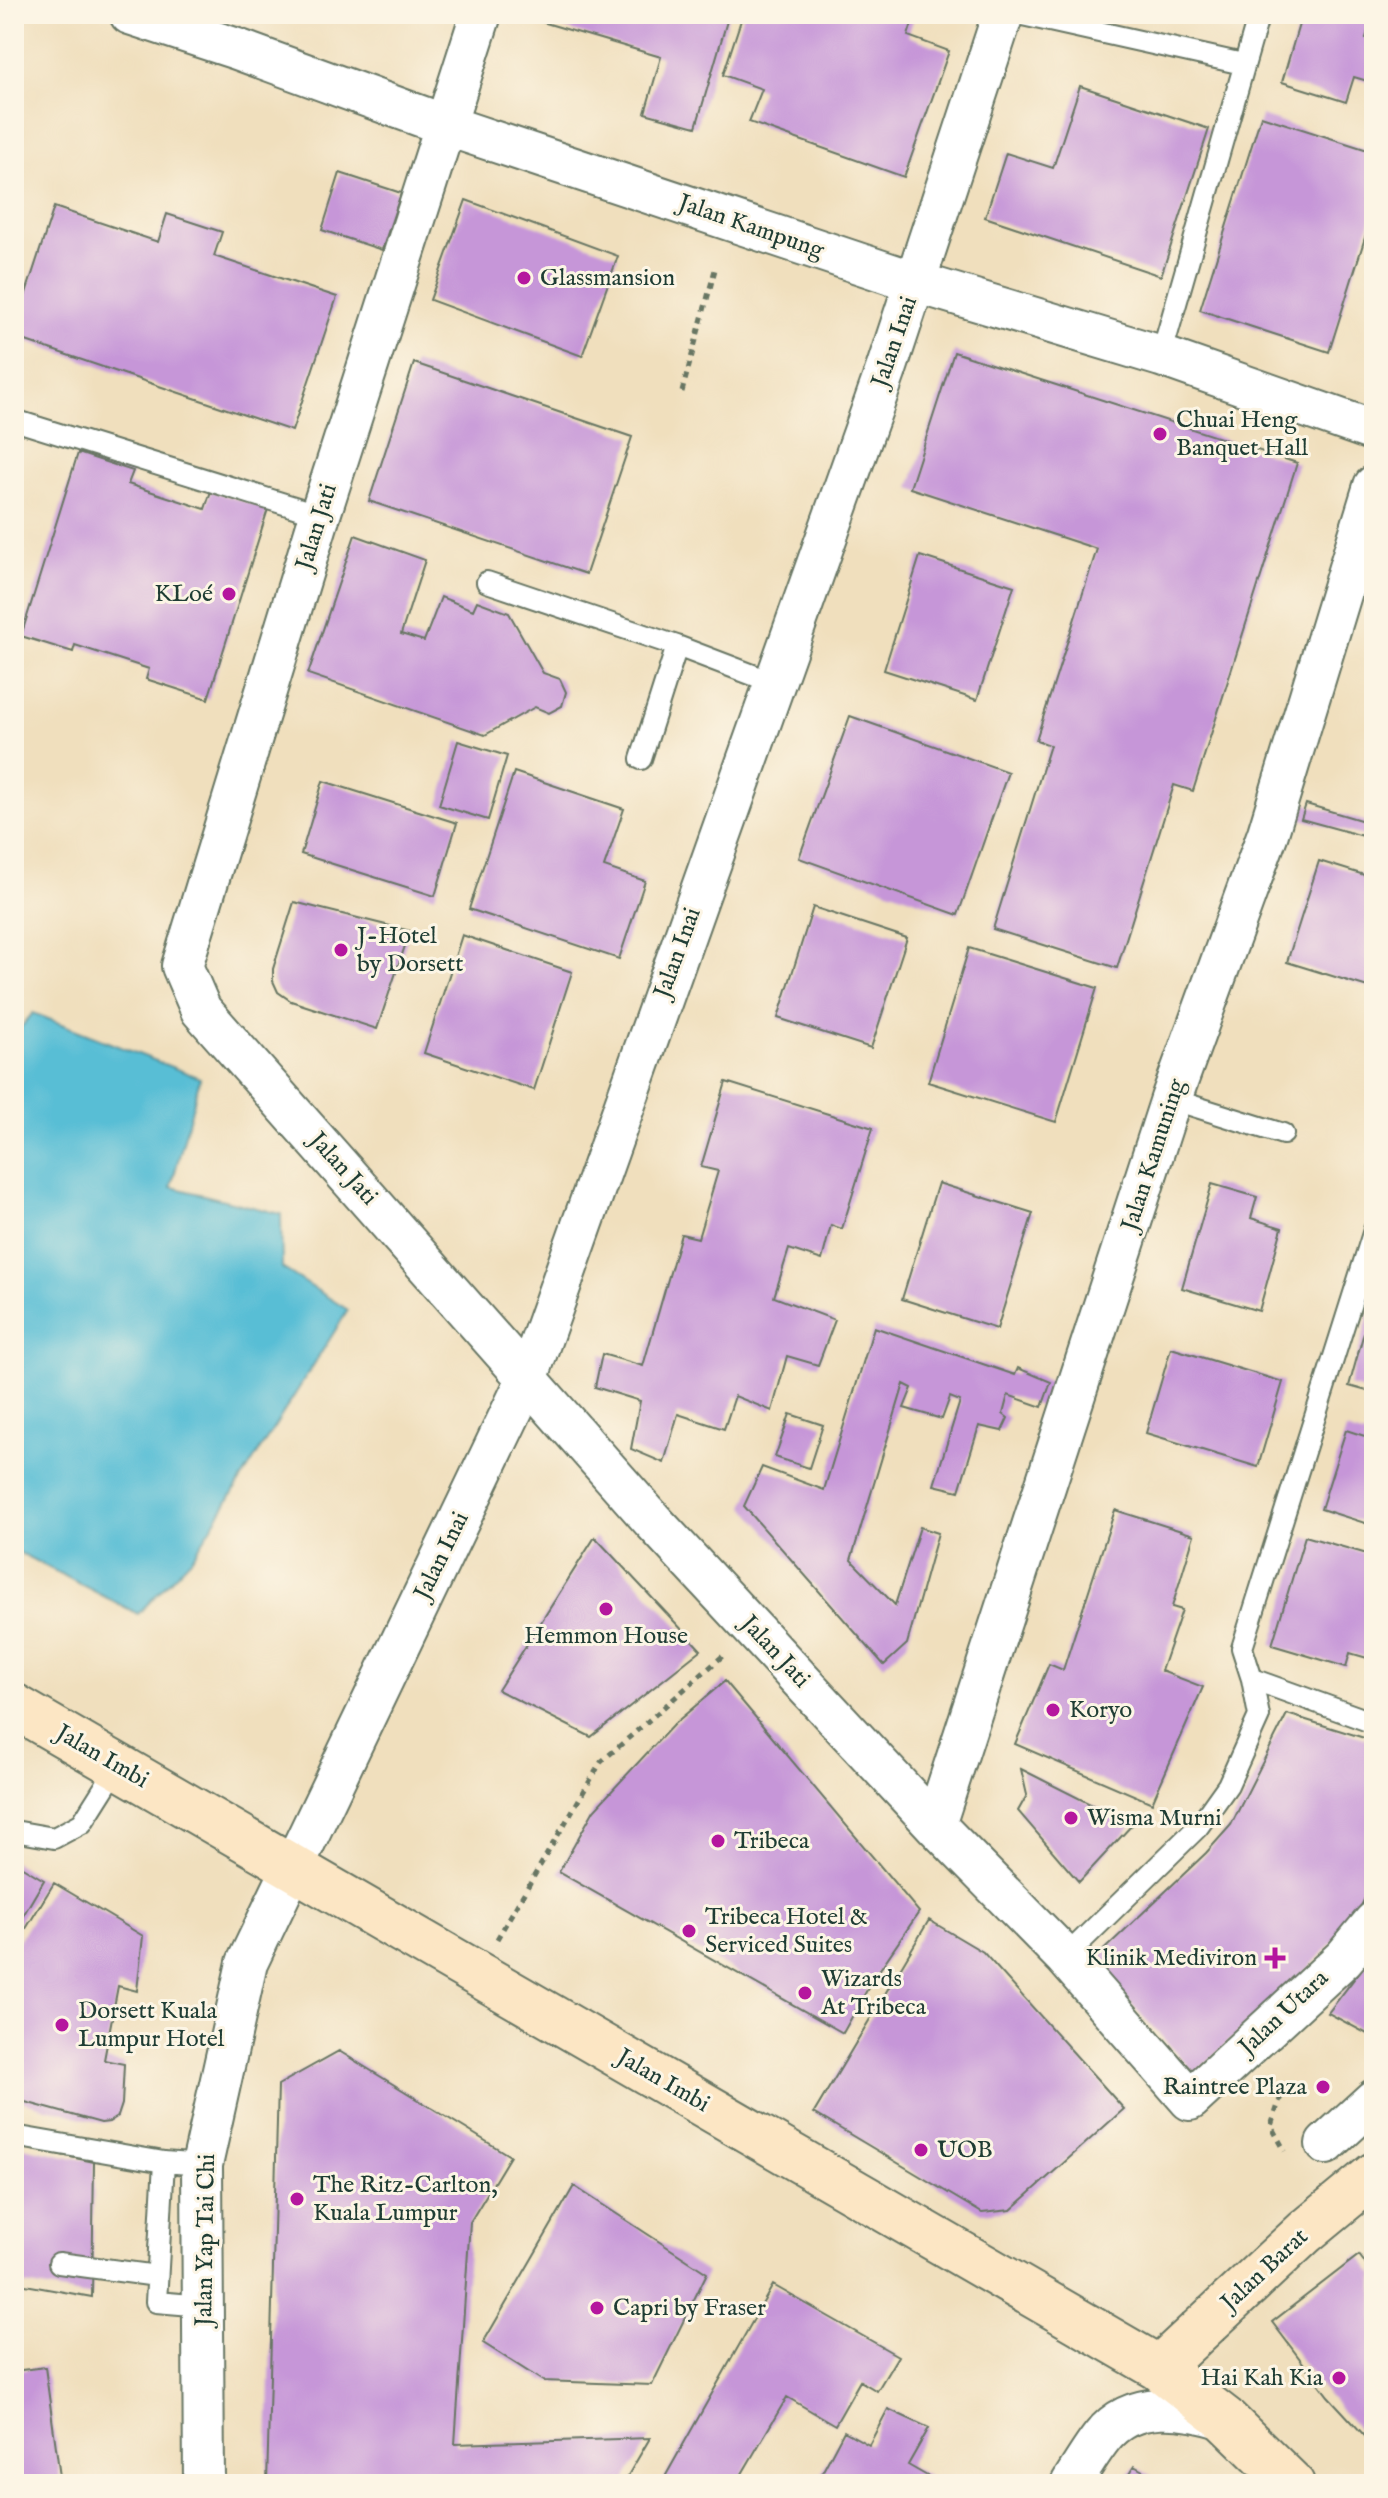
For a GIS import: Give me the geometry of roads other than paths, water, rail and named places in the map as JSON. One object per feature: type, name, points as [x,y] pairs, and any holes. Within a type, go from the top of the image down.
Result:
[{"type":"street","name":"Jalan Kampung","points":[[130,14],[237,49],[445,125],[915,282],[1161,356],[1374,431]]},
{"type":"street","name":"Jalan Jati","points":[[481,14],[320,515],[182,966],[201,1010],[652,1520],[935,1825],[1065,1957],[1190,2100]]},
{"type":"street","name":"Jalan Inai","points":[[293,1868],[528,1377],[915,282],[1003,14]]},
{"type":"street","name":"Jalan Kamuning","points":[[935,1825],[1171,1099],[1268,833],[1374,486]]},
{"type":"street","name":"Jalan Imbi","points":[[14,1706],[1159,2368],[1225,2419],[1292,2484]]},
{"type":"street","name":"Jalan Yap Tai Chi","points":[[204,2484],[204,2306],[183,2164],[247,1963],[293,1868]]},
{"type":"street","name":"Jalan Utara","points":[[1190,2100],[1344,1958],[1374,1922]]},
{"type":"street","points":[[1326,2144],[1374,2100]]},
{"type":"street","name":"Jalan Barat","points":[[1159,2368],[1369,2188]]},
{"type":"street","points":[[1071,2484],[1104,2434],[1128,2417],[1158,2407],[1192,2409],[1225,2419]]},
{"type":"lane","points":[[1018,14],[1243,64]]},
{"type":"lane","points":[[1161,356],[1259,14]]},
{"type":"lane","points":[[14,420],[320,515]]},
{"type":"lane","points":[[487,582],[677,646],[774,683]]},
{"type":"lane","points":[[641,759],[677,646]]},
{"type":"lane","points":[[1171,1099],[1283,1134]]},
{"type":"lane","points":[[1065,1957],[1198,1827],[1228,1785],[1259,1716],[1242,1648],[1374,1230]]},
{"type":"lane","points":[[1252,1679],[1374,1723]]},
{"type":"lane","points":[[14,1831],[54,1838],[82,1823],[118,1766]]},
{"type":"lane","points":[[14,2136],[183,2164],[157,2276],[156,2302],[204,2306]]},
{"type":"lane","points":[[59,2263],[157,2276]]},
{"type":"water","points":[[33,1013],[200,1078],[171,1187],[281,1214],[282,1268],[348,1310],[192,1558],[138,1614],[14,1550],[14,1035]]},
{"type":"place","name":"Glassmansion","points":[[524,278]]},
{"type":"place","name":"Chuai Heng Banquet Hall","points":[[1160,434]]},
{"type":"place","name":"KLoé","points":[[229,594]]},
{"type":"place","name":"J-Hotel by Dorsett","points":[[341,950]]},
{"type":"place","name":"Hemmon House","points":[[606,1609]]},
{"type":"place","name":"Koryo","points":[[1053,1710]]},
{"type":"place","name":"Wisma Murni","points":[[1071,1818]]},
{"type":"place","name":"Tribeca","points":[[718,1841]]},
{"type":"place","name":"Tribeca Hotel & Serviced Suites","points":[[689,1931]]},
{"type":"place","name":"Klinik Mediviron","points":[[1275,1958]]},
{"type":"place","name":"Wizards At Tribeca","points":[[805,1993]]},
{"type":"place","name":"Dorsett Kuala Lumpur Hotel","points":[[62,2025]]},
{"type":"place","name":"Raintree Plaza","points":[[1323,2087]]},
{"type":"place","name":"UOB","points":[[921,2150]]},
{"type":"place","name":"The Ritz-Carlton, Kuala Lumpur","points":[[297,2199]]},
{"type":"place","name":"Capri by Fraser","points":[[597,2308]]},
{"type":"place","name":"Hai Kah Kia","points":[[1339,2378]]}]
